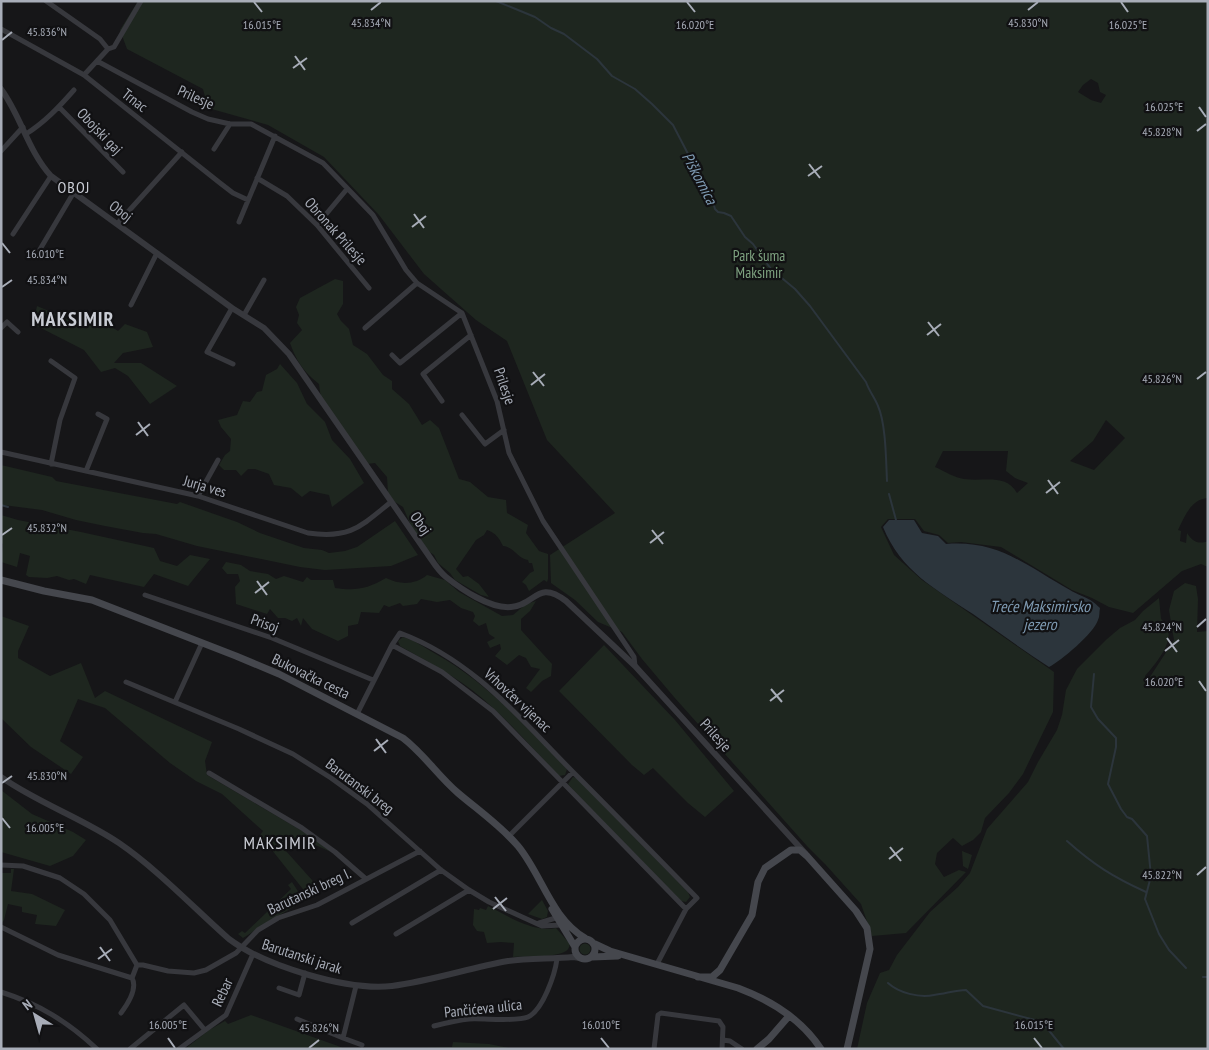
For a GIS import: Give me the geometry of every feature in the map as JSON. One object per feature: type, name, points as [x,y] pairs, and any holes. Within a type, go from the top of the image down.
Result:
[{"type":"main road","name":"Bukovačka cesta","points":[[1,580],[44,591],[92,600],[202,643],[279,674],[403,738],[457,792],[509,836],[524,854],[575,947]]},
{"type":"main road","points":[[698,977],[709,977],[718,973],[752,915],[758,882],[762,873],[771,862],[786,852],[797,849],[807,856]]},
{"type":"main road","name":"Prilesje","points":[[807,856],[860,916],[869,936],[870,955],[847,1049]]},
{"type":"main road","name":"Bukovačka cesta","points":[[561,921],[585,938]]},
{"type":"main road","points":[[626,956],[580,958],[576,953],[575,947],[580,940],[585,938],[602,948],[756,996],[789,1016],[809,1034],[820,1048]]},
{"type":"main road","points":[[592,957],[596,951],[594,944]]},
{"type":"main road","points":[[718,973],[719,980],[724,985]]},
{"type":"main road","points":[[757,1049],[769,1039],[789,1016]]},
{"type":"street","points":[[46,1],[100,39],[108,49]]},
{"type":"street","points":[[84,75],[108,49],[114,47],[142,1]]},
{"type":"street","name":"Trnac","points":[[1,29],[84,75],[226,188],[248,200]]},
{"type":"street","name":"Prilesje","points":[[97,61],[192,112],[208,119],[230,124],[251,124],[323,163],[374,216],[406,270],[417,282],[462,313],[497,402],[508,454],[543,521],[634,657],[635,666],[807,856]]},
{"type":"street","name":"Obojski gaj","points":[[26,134],[39,126],[60,107],[74,90]]},
{"type":"street","name":"Oboj","points":[[2,93],[23,127],[38,160],[51,176],[276,338],[289,354],[430,559],[444,576],[475,597],[499,608],[521,604],[541,593],[555,593],[578,611],[635,666]]},
{"type":"street","name":"Obojski gaj","points":[[60,107],[124,172]]},
{"type":"street","points":[[214,150],[230,124]]},
{"type":"street","points":[[1,151],[23,127]]},
{"type":"street","points":[[239,222],[275,136]]},
{"type":"street","points":[[117,224],[182,152]]},
{"type":"street","points":[[13,234],[51,176]]},
{"type":"street","name":"Obronak Prilesje","points":[[257,178],[287,196],[317,225],[369,288]]},
{"type":"street","points":[[317,225],[346,189]]},
{"type":"street","points":[[39,251],[74,192]]},
{"type":"street","points":[[131,305],[157,253]]},
{"type":"street","points":[[244,314],[264,280]]},
{"type":"street","points":[[365,328],[417,282]]},
{"type":"street","points":[[232,308],[207,352],[233,364]]},
{"type":"street","points":[[392,355],[400,363],[462,313]]},
{"type":"street","points":[[1,328],[8,322],[18,332]]},
{"type":"street","points":[[442,401],[423,374],[471,335]]},
{"type":"street","points":[[51,361],[75,378],[60,420],[52,464]]},
{"type":"street","points":[[86,471],[107,419],[98,414]]},
{"type":"street","points":[[462,415],[485,444],[504,430]]},
{"type":"street","name":"Jurja ves","points":[[1,452],[198,496],[308,533],[338,534],[354,530],[391,502]]},
{"type":"street","points":[[198,496],[218,460]]},
{"type":"street","name":"Prisoj","points":[[145,595],[272,638],[373,680]]},
{"type":"street","name":"Vrhovčev vijenac","points":[[657,964],[686,909],[697,898],[493,690],[478,678],[415,639],[400,633],[392,646],[442,672],[484,702],[686,909]]},
{"type":"street","points":[[175,702],[202,643]]},
{"type":"street","points":[[357,714],[392,646]]},
{"type":"street","name":"Barutanski breg","points":[[126,682],[293,754],[324,773],[367,804],[441,870],[489,902],[538,923],[561,921]]},
{"type":"street","points":[[509,836],[573,772]]},
{"type":"street","points":[[209,773],[302,828],[335,852],[366,879]]},
{"type":"street","name":"Barutanski jarak","points":[[1,777],[26,793],[120,844],[229,939],[242,948],[253,954],[305,973],[356,986],[392,986],[509,961],[580,958]]},
{"type":"street","points":[[786,852],[790,843],[787,834]]},
{"type":"street","name":"Barutanski breg I.","points":[[137,966],[143,965],[168,971],[201,972],[222,962],[242,948],[258,930],[278,918],[317,905],[420,851]]},
{"type":"street","points":[[1,865],[23,866],[60,878],[84,894],[110,920],[137,966],[132,978],[134,984],[130,999],[121,1013]]},
{"type":"street","points":[[352,923],[441,870]]},
{"type":"street","points":[[396,934],[469,890]]},
{"type":"street","points":[[1,927],[58,955],[132,978]]},
{"type":"street","points":[[559,958],[570,954],[575,947]]},
{"type":"street","name":"Rebar","points":[[179,1049],[204,1029],[226,1016],[253,954]]},
{"type":"street","name":"Pančićeva ulica","points":[[434,1026],[469,1019],[527,1018],[538,1008],[547,992],[559,958]]},
{"type":"street","points":[[279,988],[299,995],[305,973]]},
{"type":"street","points":[[343,1038],[356,986]]},
{"type":"street","points":[[1,992],[28,1001],[49,1012],[84,1036],[97,1049]]},
{"type":"street","points":[[130,1049],[184,1005],[204,1029]]},
{"type":"street","points":[[654,1049],[658,1015],[661,1013],[718,1021],[723,1027],[723,1045],[732,1044],[742,1049]]},
{"type":"street","points":[[297,1019],[362,1046]]},
{"type":"green space","name":"Park šuma Maksimir","points":[[138,1],[1208,1],[1208,498],[1197,501],[1193,505],[1178,530],[1181,531],[1180,541],[1186,543],[1187,533],[1196,542],[1208,541],[1208,567],[1201,564],[1182,571],[1133,613],[1109,607],[1072,590],[1001,547],[961,542],[948,543],[939,535],[924,531],[915,519],[888,519],[881,527],[894,555],[922,580],[1054,672],[1053,712],[1023,774],[1009,793],[985,818],[981,832],[973,840],[962,846],[953,838],[937,853],[935,864],[944,877],[959,870],[966,872],[906,933],[872,936],[861,904],[674,697],[622,632],[598,622],[575,600],[551,583],[550,555],[615,513],[547,440],[507,341],[476,320],[424,274],[379,215],[324,157],[268,125],[208,108],[203,89],[127,49],[120,30]],"holes":[[[1091,79],[1098,83],[1100,92],[1106,95],[1101,103],[1091,100],[1078,92]],[[1106,420],[1125,438],[1094,470],[1070,461],[1093,441]],[[943,451],[1008,451],[1006,471],[1015,478],[1028,483],[1017,493],[1007,483],[1001,481],[961,478],[935,467]]]},
{"type":"green space","points":[[335,279],[343,281],[343,304],[337,314],[349,329],[353,345],[367,354],[383,375],[392,381],[392,389],[409,404],[422,425],[430,420],[439,428],[459,479],[470,482],[488,497],[506,500],[507,513],[528,525],[526,533],[539,551],[548,554],[547,582],[544,580],[529,591],[522,582],[534,571],[532,563],[521,558],[510,548],[503,546],[497,536],[487,530],[484,535],[476,540],[456,569],[463,577],[468,576],[479,584],[489,597],[481,595],[455,580],[438,563],[434,555],[428,551],[420,538],[415,535],[403,507],[395,502],[388,493],[387,477],[375,463],[367,464],[321,399],[319,384],[301,366],[290,343],[302,330],[297,323],[299,315],[296,307],[300,298]]},
{"type":"green space","points":[[37,306],[82,325],[93,315],[118,331],[125,324],[147,332],[153,347],[123,353],[114,363],[141,363],[177,386],[150,404],[128,376],[115,368],[101,372],[84,350],[33,324]]},
{"type":"green space","points":[[280,364],[297,383],[307,404],[325,422],[332,440],[350,459],[364,483],[332,507],[329,495],[310,491],[302,497],[291,488],[274,485],[269,474],[255,469],[248,469],[241,476],[236,470],[224,470],[219,465],[230,451],[231,439],[218,420],[237,415],[243,401],[250,402],[257,392],[262,391],[266,375],[277,369]]},
{"type":"green space","points":[[1,465],[52,477],[56,481],[177,504],[180,502],[237,522],[260,533],[304,548],[322,550],[329,553],[357,547],[395,521],[418,555],[391,566],[325,570],[300,567],[197,546],[156,534],[76,520],[42,510],[3,505],[1,504]]},
{"type":"green space","points":[[1,515],[154,548],[160,561],[177,566],[190,555],[210,559],[188,586],[154,574],[144,587],[90,575],[86,584],[74,579],[69,580],[57,576],[47,578],[29,577],[26,575],[30,556],[20,553],[17,567],[1,562],[3,544],[1,543]]},
{"type":"green space","points":[[226,562],[241,565],[250,571],[268,574],[276,579],[284,576],[303,582],[307,577],[311,580],[333,580],[335,588],[342,589],[355,589],[373,585],[386,578],[407,583],[418,581],[427,575],[445,580],[459,592],[502,616],[513,615],[526,604],[536,601],[530,611],[521,619],[521,630],[552,664],[551,676],[542,681],[531,692],[526,688],[540,669],[531,667],[526,658],[519,655],[507,665],[495,656],[501,649],[500,644],[490,648],[487,642],[495,638],[489,634],[486,623],[479,626],[473,621],[475,616],[473,612],[461,608],[450,600],[437,602],[421,599],[417,604],[403,606],[400,603],[389,607],[384,605],[379,613],[361,612],[358,624],[348,626],[348,636],[338,641],[312,629],[303,618],[301,626],[297,618],[292,621],[278,618],[270,609],[267,614],[236,604],[235,587],[240,581],[238,574],[227,574],[222,568]]},
{"type":"green space","points":[[1185,583],[1196,586],[1198,599],[1197,632],[1208,631],[1208,1049],[857,1049],[867,1003],[880,973],[889,970],[897,955],[930,912],[958,887],[970,873],[987,829],[1028,782],[1057,730],[1062,715],[1066,690],[1077,669],[1107,639],[1120,628],[1135,620],[1159,598],[1161,619],[1167,625],[1169,633],[1168,640],[1161,656],[1145,676],[1146,683],[1174,640],[1169,610],[1174,591]]},
{"type":"green space","points":[[1,616],[29,626],[18,651],[18,658],[50,676],[81,663],[95,698],[105,691],[212,742],[205,761],[207,775],[309,835],[331,852],[309,842],[294,840],[286,851],[312,880],[320,893],[243,938],[238,934],[242,931],[245,933],[291,889],[288,885],[292,882],[301,896],[300,901],[306,893],[260,835],[263,831],[222,794],[196,781],[170,763],[105,708],[78,699],[60,741],[83,757],[71,774],[31,747],[1,718]]},
{"type":"green space","points":[[403,637],[419,644],[453,665],[488,691],[567,769],[565,775],[559,776],[506,721],[472,690],[446,672],[400,646],[398,641]]},
{"type":"green space","points":[[604,645],[675,720],[734,791],[705,817],[653,768],[644,775],[632,765],[559,691]]},
{"type":"green space","points":[[573,777],[577,778],[688,892],[690,897],[686,902],[681,901],[576,793],[568,784]]},
{"type":"green space","points":[[1,790],[32,814],[73,832],[86,840],[73,856],[50,866],[1,852]]},
{"type":"green space","points":[[962,851],[972,855],[968,869],[963,866]]},
{"type":"green space","points":[[11,869],[14,869],[11,891],[32,894],[65,910],[56,926],[35,924],[37,915],[22,912],[22,907],[8,904],[4,920],[1,924],[1,873],[11,873]]},
{"type":"green space","points":[[542,900],[548,911],[547,917],[542,919],[528,914]]},
{"type":"green space","points":[[488,906],[530,926],[547,929],[556,928],[570,944],[568,949],[555,955],[513,957],[514,943],[487,943],[484,932],[477,931],[473,925],[474,909],[486,910]]},
{"type":"green space","points":[[585,943],[591,949],[585,955],[579,949]]},
{"type":"green space","points":[[251,1015],[345,1049],[185,1049],[209,1030],[225,1021],[228,1024]]},
{"type":"green space","points":[[453,1042],[489,1044],[514,1049],[384,1049],[452,1047]]},
{"type":"water","name":"Treće Maksimirsko jezero","points":[[889,520],[914,520],[922,533],[938,536],[946,544],[982,546],[1012,556],[1092,601],[1100,608],[1098,620],[1090,632],[1076,646],[1049,667],[920,578],[899,556],[890,542],[883,527]]},
{"type":"waterway","name":"Piškornica","points":[[496,1],[535,17],[564,34],[597,59],[612,76],[635,89],[673,125],[715,209],[718,212],[731,216],[771,269],[795,289],[810,306],[866,382],[878,406],[883,422],[887,481]]},
{"type":"waterway","name":"Piškornica","points":[[889,494],[896,520]]},
{"type":"waterway","points":[[1,505],[8,507]]},
{"type":"waterway","points":[[1094,674],[1091,707],[1098,719],[1116,738],[1116,747],[1108,784],[1121,809],[1147,836],[1151,876],[1145,899],[1159,934],[1169,950],[1186,968]]},
{"type":"waterway","points":[[1067,841],[1104,870],[1146,892]]},
{"type":"waterway","points":[[1203,977],[1208,977]]},
{"type":"waterway","points":[[888,983],[903,992],[922,996],[966,990],[983,1006],[1042,1022],[1064,1049]]},
{"type":"district","name":"OBOJ","points":[[74,187]]},
{"type":"district","name":"MAKSIMIR","points":[[73,319]]},
{"type":"district","name":"MAKSIMIR","points":[[280,842]]}]
